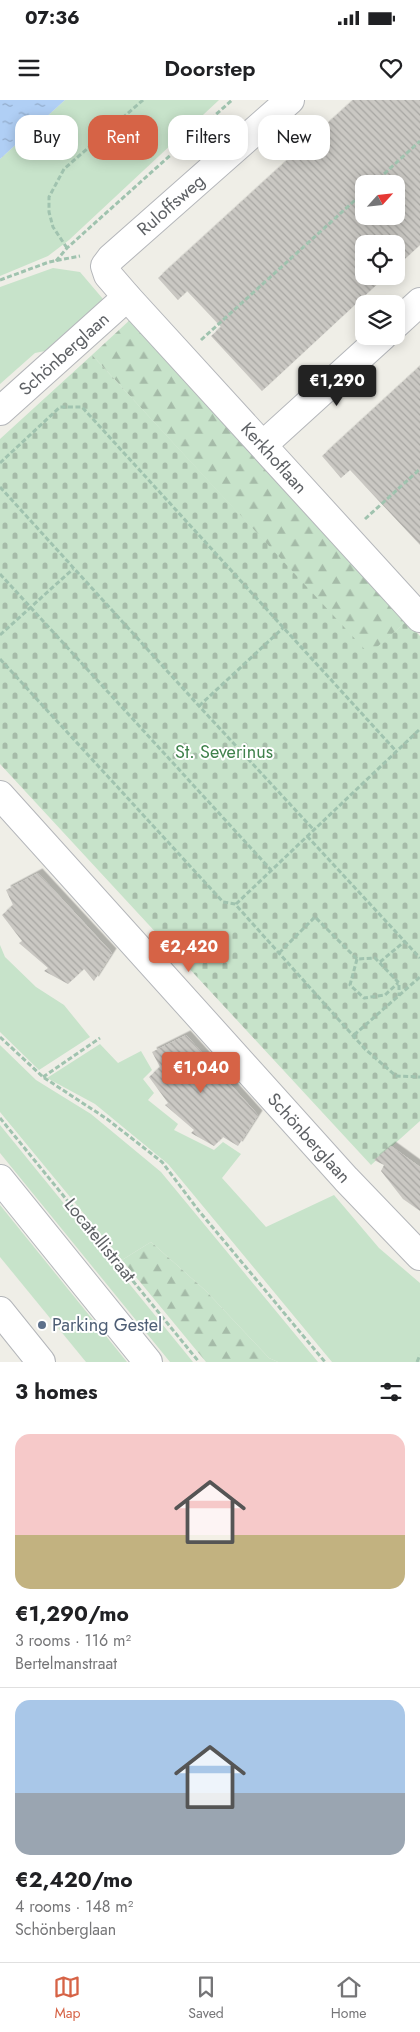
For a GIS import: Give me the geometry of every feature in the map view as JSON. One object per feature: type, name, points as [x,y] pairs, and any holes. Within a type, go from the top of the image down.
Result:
[{"type":"street","name":"Ruloffsweg","points":[[105,266],[111,258],[290,100]]},
{"type":"street","points":[[105,266],[108,275],[127,297]]},
{"type":"street","name":"Kerkhoflaan","points":[[127,297],[420,618]]},
{"type":"street","name":"Schönberglaan","points":[[0,411],[127,297]]},
{"type":"street","points":[[405,316],[420,302]]},
{"type":"street","points":[[263,446],[373,345]]},
{"type":"street","name":"Schönberglaan","points":[[0,796],[311,1141],[420,1256]]},
{"type":"street","points":[[0,1179],[148,1362]]},
{"type":"street","points":[[0,1311],[41,1362]]},
{"type":"path","points":[[67,248],[53,227],[49,212],[49,198],[64,168],[143,100]]},
{"type":"path","points":[[56,261],[67,248],[232,100]]},
{"type":"path","points":[[383,175],[420,141]]},
{"type":"path","points":[[182,356],[355,200]]},
{"type":"path","points":[[0,280],[56,261],[80,256],[105,266]]},
{"type":"path","points":[[0,463],[60,407],[82,407],[396,752]]},
{"type":"path","points":[[346,536],[420,469]]},
{"type":"path","points":[[0,487],[198,706],[314,830]]},
{"type":"path","points":[[0,635],[74,569]]},
{"type":"path","points":[[0,574],[271,870]]},
{"type":"path","points":[[198,706],[283,628]]},
{"type":"path","points":[[0,659],[222,902],[235,904],[365,1049],[396,1076],[420,1077]]},
{"type":"path","points":[[235,904],[420,729]]},
{"type":"path","points":[[307,836],[420,958]]},
{"type":"path","points":[[279,953],[315,917],[357,959],[375,958],[380,962],[399,982],[399,996]]},
{"type":"path","points":[[380,962],[405,942]]},
{"type":"path","points":[[357,959],[350,985],[364,998],[385,995],[399,982]]},
{"type":"path","points":[[354,1035],[420,977]]},
{"type":"path","points":[[0,1037],[43,1076],[107,1119],[162,1162],[325,1362]]},
{"type":"path","points":[[43,1076],[100,1038]]},
{"type":"path","name":"Locatellistraat","points":[[0,1118],[199,1362]]},
{"type":"path","points":[[417,1362],[420,1355]]},
{"type":"green space","points":[[65,100],[219,100],[203,115],[168,115],[168,148],[158,157],[158,115],[88,115],[88,160],[155,160],[69,240],[48,256],[0,276],[0,159],[15,145],[15,160],[78,160],[78,115],[48,115]]},
{"type":"green space","points":[[53,268],[80,272],[103,299],[45,351],[35,353],[0,384],[0,287]]},
{"type":"green space","points":[[132,318],[407,621],[369,655],[92,355]]},
{"type":"green space","name":"St. Severinus","points":[[92,355],[369,654],[407,621],[420,636],[420,1121],[371,1165],[0,764],[0,439]]},
{"type":"green space","points":[[0,945],[5,957],[36,987],[64,1005],[90,1037],[39,1070],[0,1032]]},
{"type":"green space","points":[[100,1044],[118,1063],[141,1051],[152,1070],[143,1079],[154,1093],[148,1100],[178,1124],[174,1130],[214,1150],[223,1142],[241,1154],[222,1178],[266,1227],[334,1195],[379,1248],[420,1283],[420,1362],[332,1362],[168,1164],[95,1104],[47,1078]]},
{"type":"green space","points":[[0,1045],[36,1080],[91,1114],[161,1172],[318,1362],[278,1362],[269,1358],[206,1291],[151,1242],[122,1260],[0,1112]]},
{"type":"green space","points":[[0,1125],[193,1362],[170,1362],[0,1153]]},
{"type":"green space","points":[[0,1205],[127,1362],[86,1362],[0,1257]]},
{"type":"green space","points":[[151,1242],[206,1291],[269,1358],[278,1362],[206,1362],[122,1260]]},
{"type":"water","points":[[0,100],[65,100],[48,115],[15,115],[15,145],[0,159]]},
{"type":"building","points":[[353,100],[420,100],[420,245],[405,259],[405,235],[355,235],[355,285],[376,285],[366,295],[355,295],[355,305],[262,391],[211,336],[221,327],[187,291],[178,300],[158,278],[287,160],[330,160],[330,121]]},
{"type":"building","points":[[420,366],[420,545],[350,470],[341,478],[322,456]]},
{"type":"building","points":[[38,873],[112,953],[94,981],[84,969],[68,984],[44,971],[48,968],[19,943],[22,941],[2,915],[13,905],[6,890]]},
{"type":"building","points":[[186,1035],[258,1115],[238,1146],[223,1137],[214,1146],[191,1133],[194,1130],[165,1105],[168,1103],[149,1077],[160,1067],[152,1052]]},
{"type":"building","points":[[391,1146],[420,1167],[420,1211],[403,1199],[381,1171],[384,1165],[374,1160]]},
{"type":"place","name":"Parking Gestel","points":[[42,1325]]}]
